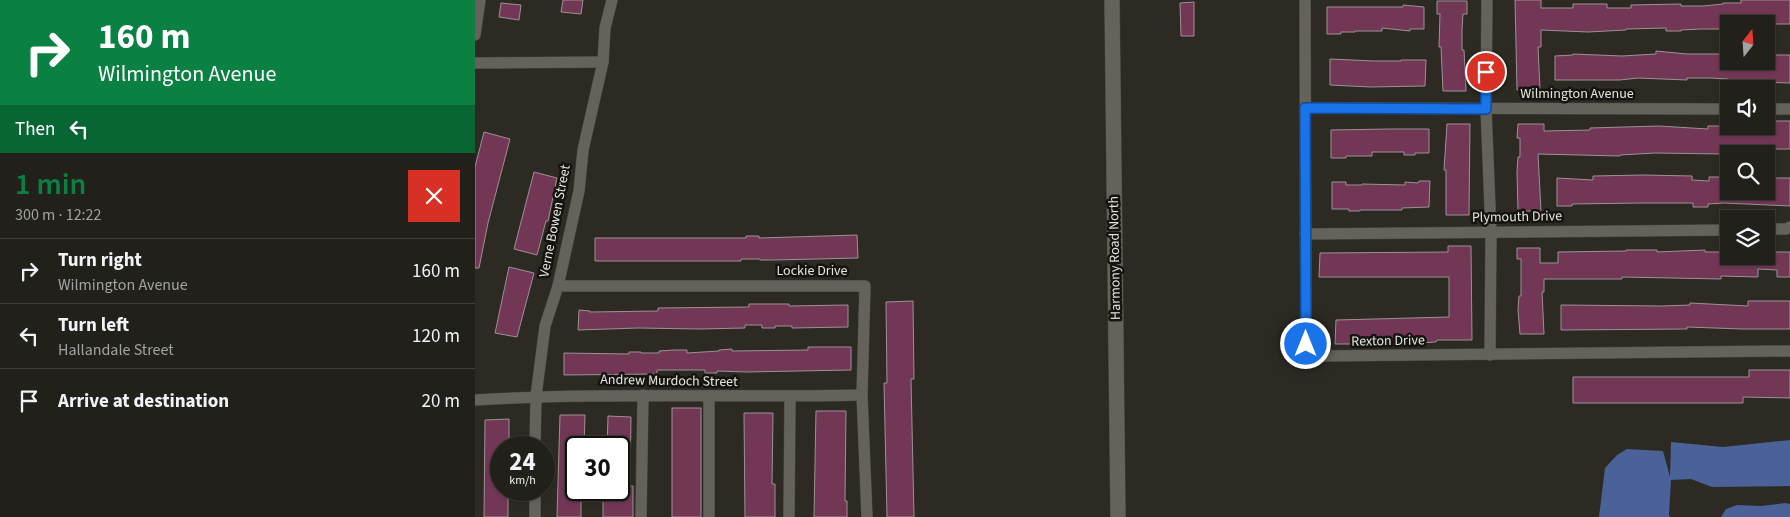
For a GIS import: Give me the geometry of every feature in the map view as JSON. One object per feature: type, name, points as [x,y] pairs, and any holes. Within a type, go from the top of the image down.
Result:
[{"type":"main road","name":"Harmony Road North","points":[[1112,0],[1117,517]]},
{"type":"street","points":[[475,35],[480,0]]},
{"type":"street","name":"Verne Bowen Street","points":[[535,436],[536,396],[545,326],[559,286],[579,191],[583,150],[603,62],[605,28],[612,0]]},
{"type":"street","name":"Rexton Drive","points":[[1305,0],[1306,344],[1313,353],[1323,356],[1790,351]]},
{"type":"street","points":[[1487,0],[1486,109],[1491,232],[1490,355]]},
{"type":"street","points":[[475,63],[603,62]]},
{"type":"street","name":"Wilmington Avenue","points":[[1305,108],[1720,109]]},
{"type":"street","points":[[1775,109],[1790,109]]},
{"type":"street","points":[[1775,229],[1790,227]]},
{"type":"street","name":"Plymouth Drive","points":[[1305,234],[1720,230]]},
{"type":"street","name":"Lockie Drive","points":[[559,286],[865,286],[862,395],[867,517]]},
{"type":"street","points":[[641,517],[643,394]]},
{"type":"street","name":"Andrew Murdoch Street","points":[[475,400],[536,396],[643,394],[709,397],[862,395]]},
{"type":"street","points":[[709,397],[709,517]]},
{"type":"street","points":[[789,517],[790,397]]},
{"type":"street","points":[[535,501],[535,517]]},
{"type":"water","points":[[1790,440],[1790,486],[1712,487],[1691,479],[1671,480],[1670,517],[1599,517],[1605,468],[1617,455],[1627,449],[1663,451],[1670,477],[1671,442],[1723,447]]},
{"type":"water","points":[[1790,504],[1790,517],[1721,517],[1726,509],[1737,505],[1761,506]]},
{"type":"building","points":[[563,0],[583,0],[581,14],[561,12]]},
{"type":"building","points":[[1515,0],[1541,0],[1541,8],[1573,8],[1573,4],[1607,4],[1607,8],[1631,8],[1631,5],[1681,4],[1681,6],[1703,6],[1741,3],[1741,0],[1790,0],[1790,24],[1775,24],[1775,15],[1720,15],[1720,29],[1666,31],[1666,28],[1588,32],[1541,30],[1541,47],[1538,47],[1540,89],[1517,90]]},
{"type":"building","points":[[1437,1],[1467,1],[1467,14],[1463,14],[1462,30],[1466,91],[1443,91],[1441,47],[1439,47],[1440,14],[1437,14]]},
{"type":"building","points":[[1194,2],[1194,36],[1181,36],[1180,3]]},
{"type":"building","points":[[501,3],[521,5],[519,20],[499,17]]},
{"type":"building","points":[[1403,5],[1424,7],[1424,29],[1410,29],[1410,31],[1382,28],[1382,31],[1327,34],[1327,7],[1403,7]]},
{"type":"building","points":[[1656,51],[1687,54],[1720,54],[1720,70],[1775,70],[1775,55],[1790,55],[1790,83],[1775,83],[1775,80],[1710,78],[1687,78],[1687,80],[1638,78],[1620,80],[1555,80],[1555,56],[1573,54],[1622,56],[1656,54]]},
{"type":"building","points":[[1330,59],[1374,61],[1426,60],[1425,86],[1370,87],[1330,85]]},
{"type":"building","points":[[1775,121],[1790,121],[1790,149],[1775,149],[1775,145],[1720,145],[1720,154],[1655,153],[1620,156],[1538,154],[1541,211],[1518,211],[1517,172],[1518,157],[1520,157],[1520,138],[1517,138],[1518,124],[1544,124],[1544,131],[1659,126],[1708,129],[1708,126],[1720,126],[1720,135],[1775,135]]},
{"type":"building","points":[[1447,124],[1470,124],[1469,215],[1446,215],[1446,170],[1444,170]]},
{"type":"building","points":[[1429,129],[1429,153],[1404,155],[1404,152],[1372,152],[1372,156],[1331,158],[1331,130]]},
{"type":"building","points":[[484,132],[510,139],[488,223],[479,268],[475,268],[475,167]]},
{"type":"building","points":[[534,172],[557,178],[548,221],[546,221],[537,255],[514,249]]},
{"type":"building","points":[[1593,176],[1692,176],[1692,180],[1709,181],[1709,177],[1720,177],[1720,200],[1775,200],[1775,178],[1790,178],[1790,206],[1724,203],[1708,204],[1708,207],[1693,207],[1693,203],[1641,203],[1557,206],[1557,178],[1593,180]]},
{"type":"building","points":[[1419,181],[1430,181],[1429,207],[1360,211],[1332,209],[1332,182],[1346,182],[1346,185],[1405,185],[1405,182],[1418,183]]},
{"type":"building","points":[[857,235],[858,258],[741,259],[741,261],[595,261],[595,238],[746,238],[746,236],[759,236],[759,238]]},
{"type":"building","points":[[1448,246],[1471,246],[1472,340],[1437,340],[1436,342],[1403,344],[1335,344],[1336,320],[1449,317],[1449,277],[1319,277],[1320,253],[1448,252]]},
{"type":"building","points":[[1517,248],[1540,248],[1540,263],[1558,263],[1558,252],[1705,250],[1705,252],[1720,252],[1720,265],[1775,265],[1775,252],[1790,252],[1790,277],[1777,277],[1777,270],[1758,269],[1758,277],[1721,276],[1721,279],[1622,277],[1622,279],[1544,279],[1544,292],[1542,292],[1544,334],[1520,334],[1518,310],[1519,296],[1521,296],[1521,259],[1517,259]]},
{"type":"building","points":[[509,267],[534,273],[517,337],[495,333]]},
{"type":"building","points":[[913,301],[914,379],[911,379],[914,517],[887,517],[884,383],[887,383],[886,302]]},
{"type":"building","points":[[1748,301],[1790,301],[1790,329],[1687,327],[1687,329],[1561,330],[1561,305],[1662,306],[1690,305],[1690,303],[1748,306]]},
{"type":"building","points":[[749,304],[789,304],[789,306],[848,305],[848,327],[792,328],[792,326],[775,326],[775,328],[762,328],[762,325],[745,325],[745,328],[578,330],[579,310],[590,312],[658,311],[658,308],[749,307]]},
{"type":"building","points":[[808,347],[851,347],[851,370],[717,371],[717,373],[705,373],[705,370],[657,370],[657,374],[564,375],[564,353],[629,354],[629,352],[659,353],[659,351],[687,350],[687,353],[732,349],[732,351],[808,350]]},
{"type":"building","points":[[1749,370],[1790,370],[1790,398],[1743,397],[1743,403],[1573,403],[1573,377],[1749,377]]},
{"type":"building","points":[[672,408],[701,408],[701,517],[672,517]]},
{"type":"building","points":[[816,411],[846,411],[845,501],[847,501],[847,517],[814,517]]},
{"type":"building","points":[[744,413],[773,413],[772,484],[775,484],[775,517],[745,517]]},
{"type":"building","points":[[560,415],[585,415],[584,436],[565,436],[565,501],[581,501],[581,517],[557,517]]},
{"type":"building","points":[[608,416],[631,417],[630,486],[630,436],[607,436]]},
{"type":"building","points":[[509,419],[509,436],[490,436],[490,501],[508,501],[508,517],[484,517],[485,420]]},
{"type":"building","points":[[630,486],[633,486],[633,517],[603,517],[603,501],[630,501]]},
{"type":"route","points":[[1306,344],[1305,108],[1486,109],[1486,72]]}]
